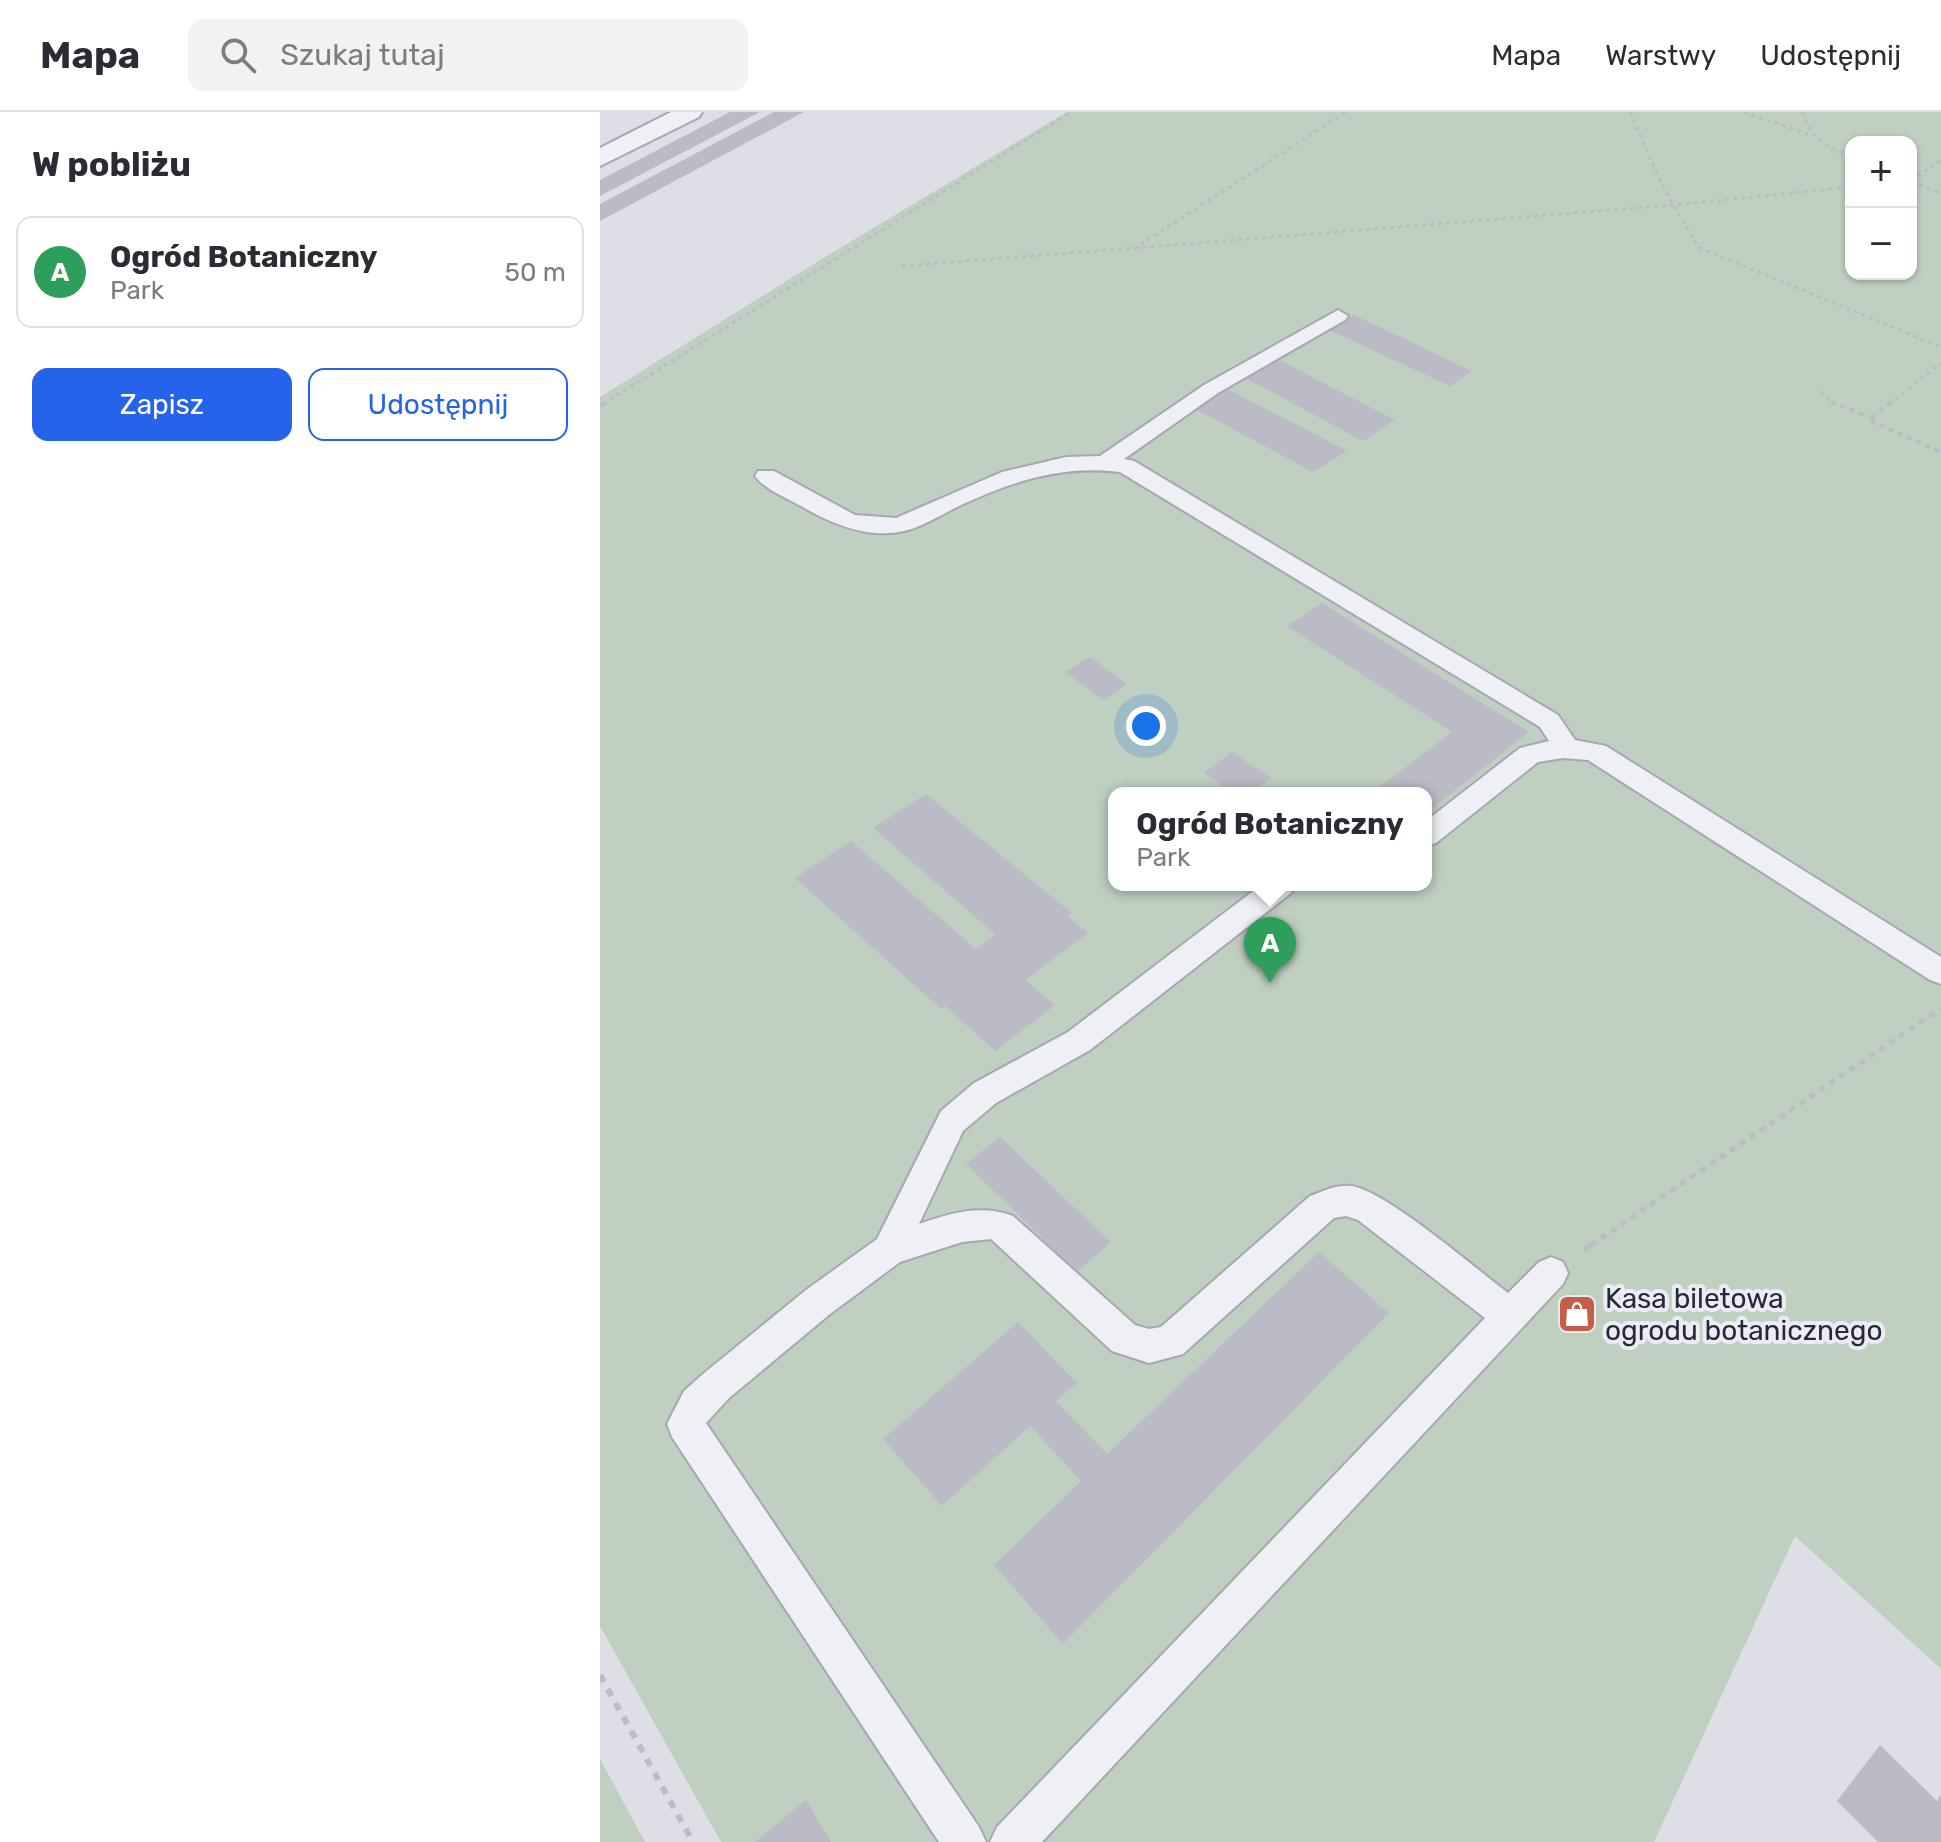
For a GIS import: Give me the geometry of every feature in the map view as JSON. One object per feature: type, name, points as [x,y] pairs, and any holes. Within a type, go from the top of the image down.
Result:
[{"type":"street","points":[[600,158],[690,112]]},
{"type":"lane","points":[[1106,462],[1211,389],[1338,316]]},
{"type":"lane","points":[[766,476],[840,517],[872,527],[888,527],[900,525],[993,481],[1040,466],[1106,462],[1135,470],[1549,721],[1567,749]]},
{"type":"lane","points":[[1432,831],[1529,755],[1567,749],[1597,753],[1941,972]]},
{"type":"lane","points":[[889,1250],[952,1121],[985,1093],[1079,1041],[1273,891]]},
{"type":"lane","points":[[964,1842],[685,1424],[697,1404],[818,1302],[889,1250],[971,1224],[991,1222],[1001,1227],[1125,1339],[1149,1346],[1170,1342],[1322,1207],[1336,1201],[1351,1200],[1370,1209],[1509,1315]]},
{"type":"lane","points":[[1012,1842],[1551,1273]]},
{"type":"path","points":[[600,406],[1071,112]]},
{"type":"path","points":[[1135,248],[1346,112]]},
{"type":"path","points":[[1630,112],[1673,205],[1698,247],[1941,347]]},
{"type":"path","points":[[1744,112],[1809,135],[1845,154]]},
{"type":"path","points":[[1802,112],[1809,135]]},
{"type":"path","points":[[1917,177],[1941,160]]},
{"type":"path","points":[[1917,184],[1941,194]]},
{"type":"path","points":[[902,266],[1673,205],[1845,188]]},
{"type":"path","points":[[1941,363],[1869,420],[1941,452]]},
{"type":"path","points":[[1821,391],[1834,405],[1872,417]]},
{"type":"path","points":[[1551,1273],[1941,1009]]},
{"type":"path","points":[[600,1675],[693,1842]]},
{"type":"green space","points":[[1067,112],[1941,112],[1941,1669],[1795,1536],[1654,1842],[721,1842],[600,1626],[600,397]]},
{"type":"green space","points":[[600,1759],[645,1842],[600,1842]]},
{"type":"building","points":[[730,112],[760,112],[600,196],[600,180]]},
{"type":"building","points":[[774,112],[804,112],[600,221],[600,204]]},
{"type":"building","points":[[1354,315],[1472,371],[1450,386],[1329,330]]},
{"type":"building","points":[[1279,360],[1395,420],[1363,441],[1245,378]]},
{"type":"building","points":[[1228,389],[1347,451],[1313,472],[1195,409]]},
{"type":"building","points":[[1322,603],[1529,732],[1432,808],[1432,787],[1380,787],[1452,732],[1287,626]]},
{"type":"building","points":[[1090,657],[1127,684],[1104,700],[1065,672]]},
{"type":"building","points":[[1232,752],[1271,778],[1260,787],[1224,787],[1204,773]]},
{"type":"building","points":[[926,794],[1073,914],[1067,916],[1088,933],[1025,980],[1055,1005],[995,1051],[945,1006],[941,1009],[795,878],[851,841],[976,949],[996,935],[873,828]]},
{"type":"building","points":[[1000,1137],[1111,1242],[1077,1272],[966,1164]]},
{"type":"building","points":[[1319,1252],[1389,1313],[1063,1644],[994,1565],[1081,1481],[1030,1426],[942,1506],[883,1439],[1018,1322],[1077,1383],[1056,1401],[1107,1454]]},
{"type":"building","points":[[1573,1292],[1596,1311],[1579,1329],[1557,1310]]},
{"type":"building","points":[[1880,1745],[1937,1801],[1941,1795],[1941,1842],[1878,1842],[1837,1801]]},
{"type":"building","points":[[806,1800],[831,1842],[755,1842]]},
{"type":"place","name":"Ogród Botaniczny","points":[[1270,983]]},
{"type":"place","name":"Kasa biletowa ogrodu botanicznego","points":[[1577,1314]]}]
